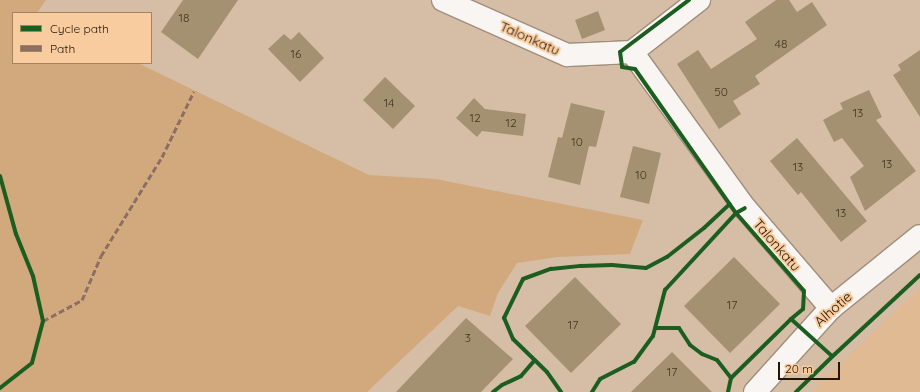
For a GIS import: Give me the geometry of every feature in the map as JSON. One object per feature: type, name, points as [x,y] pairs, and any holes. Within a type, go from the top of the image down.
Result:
[{"type":"street","name":"Talonkatu","points":[[443,0],[567,55],[632,52],[745,208],[831,308]]},
{"type":"street","points":[[632,52],[699,0]]},
{"type":"street","name":"Alhotie","points":[[755,392],[831,308],[920,236]]},
{"type":"shaded area","points":[[0,0],[46,0],[38,12],[12,12],[12,64],[140,64],[369,175],[436,179],[643,220],[630,254],[558,257],[517,263],[498,293],[490,316],[458,306],[367,392],[0,392]]},
{"type":"shaded area","points":[[920,287],[920,392],[812,392],[826,377]]},
{"type":"building","points":[[183,0],[238,0],[198,59],[161,32]]},
{"type":"building","points":[[776,0],[789,0],[797,12],[812,2],[827,25],[755,76],[760,84],[733,101],[741,114],[719,129],[677,64],[698,50],[711,69],[757,39],[745,22]]},
{"type":"building","points":[[598,11],[605,30],[582,39],[575,20]]},
{"type":"building","points":[[299,32],[324,58],[300,82],[268,49],[284,34],[291,40]]},
{"type":"building","points":[[920,50],[920,117],[893,75],[901,70],[898,65]]},
{"type":"building","points":[[385,77],[415,106],[393,129],[363,100]]},
{"type":"building","points":[[869,90],[882,117],[876,120],[916,171],[865,211],[850,177],[864,166],[842,138],[834,142],[823,120],[843,109],[840,103]]},
{"type":"building","points":[[474,98],[485,109],[526,114],[523,136],[482,131],[477,137],[456,118]]},
{"type":"building","points":[[571,103],[605,111],[596,147],[589,146],[580,185],[548,177],[558,137],[562,138]]},
{"type":"building","points":[[797,138],[867,221],[841,242],[801,192],[798,195],[770,161]]},
{"type":"building","points":[[633,146],[661,153],[649,204],[620,197]]},
{"type":"building","points":[[734,257],[780,304],[730,353],[684,306]]},
{"type":"building","points":[[575,277],[621,324],[571,373],[525,326]]},
{"type":"building","points":[[466,318],[513,359],[481,392],[396,392]]},
{"type":"building","points":[[672,352],[712,392],[631,392]]},
{"type":"marked path","points":[[43,321],[82,300],[101,256],[162,157],[194,91]]},
{"type":"cycle path","points":[[689,0],[620,52],[622,67],[635,69],[736,213],[804,291],[803,309],[791,319],[832,356]]},
{"type":"cycle path","points":[[0,176],[16,234],[33,276],[43,321],[32,363],[0,388]]},
{"type":"cycle path","points":[[561,392],[547,372],[513,339],[504,318],[523,279],[551,269],[581,266],[612,265],[646,268],[667,257],[704,228],[730,204]]},
{"type":"cycle path","points":[[592,392],[600,379],[634,362],[653,336],[665,290],[736,213],[745,208]]},
{"type":"cycle path","points":[[796,392],[920,275]]},
{"type":"cycle path","points":[[728,392],[731,378],[791,319]]},
{"type":"cycle path","points":[[656,328],[679,328],[690,345],[702,354],[717,360],[731,378]]},
{"type":"cycle path","points":[[493,392],[502,385],[521,376],[535,360]]}]
